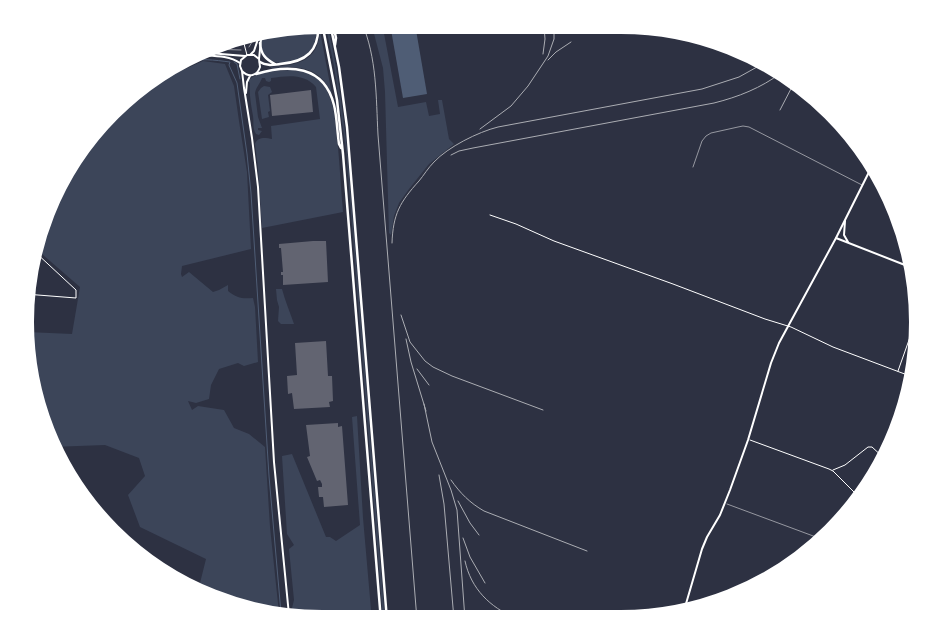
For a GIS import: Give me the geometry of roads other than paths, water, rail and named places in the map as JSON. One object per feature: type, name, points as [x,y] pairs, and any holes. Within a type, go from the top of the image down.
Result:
[{"type":"highway","points":[[259,60],[267,65],[296,62],[314,48],[319,31]]},
{"type":"highway","points":[[324,31],[337,100],[343,154],[380,613]]},
{"type":"highway","points":[[332,31],[348,127],[386,613]]},
{"type":"highway","points":[[260,43],[262,54],[276,64]]},
{"type":"highway","points":[[256,74],[295,68],[319,78],[328,90],[334,106],[339,144],[343,154]]},
{"type":"street","points":[[242,71],[250,75],[256,74],[260,70],[261,38]]},
{"type":"street","points":[[240,63],[254,51],[257,39]]},
{"type":"street","points":[[244,42],[248,55]]},
{"type":"street","points":[[210,53],[254,55],[259,60]]},
{"type":"street","points":[[205,56],[222,57],[240,63],[246,95],[258,187],[274,462],[289,610]]},
{"type":"street","points":[[246,95],[247,82],[250,75]]},
{"type":"street","points":[[686,605],[702,549],[725,504],[748,440],[771,363],[788,326],[870,172]]},
{"type":"street","points":[[490,215],[554,241],[788,326],[833,348],[907,375]]},
{"type":"street","points":[[845,220],[844,235],[850,244]]},
{"type":"street","points":[[836,238],[906,265]]},
{"type":"street","points":[[33,295],[76,298],[76,290],[39,256]]},
{"type":"street","points":[[897,372],[912,332]]},
{"type":"street","points":[[748,440],[833,471],[856,494]]},
{"type":"street","points":[[833,471],[845,465],[868,447],[880,455]]},
{"type":"lane","points":[[693,167],[702,141],[706,136],[711,133],[743,126],[749,127],[862,186]]},
{"type":"lane","points":[[725,504],[817,537]]},
{"type":"waterway","points":[[194,61],[230,62],[229,65],[237,83],[251,193],[269,476],[281,609]]},
{"type":"waterway","points":[[234,62],[237,64],[240,79]]},
{"type":"railway","points":[[365,31],[371,50],[375,78],[416,613]]},
{"type":"railway","points":[[543,54],[544,31]]},
{"type":"railway","points":[[480,129],[511,106],[528,86],[548,56],[554,39],[554,31]]},
{"type":"railway","points":[[548,60],[571,42]]},
{"type":"railway","points":[[392,243],[396,216],[407,195],[440,156],[473,136],[498,127],[702,89],[739,77],[759,66]]},
{"type":"railway","points":[[451,155],[473,148],[714,103],[749,91],[776,76]]},
{"type":"railway","points":[[780,110],[792,87]]},
{"type":"railway","points":[[401,315],[410,342],[425,361],[433,367],[543,410]]},
{"type":"railway","points":[[406,339],[426,411]]},
{"type":"railway","points":[[417,369],[429,385]]},
{"type":"railway","points":[[424,404],[432,442],[457,510],[465,613]]},
{"type":"railway","points":[[439,475],[444,504],[453,613]]},
{"type":"railway","points":[[451,480],[474,505],[484,511],[587,551]]},
{"type":"railway","points":[[458,501],[479,535]]},
{"type":"railway","points":[[463,538],[470,557],[485,583]]},
{"type":"railway","points":[[465,561],[472,580],[483,596],[504,613]]}]
